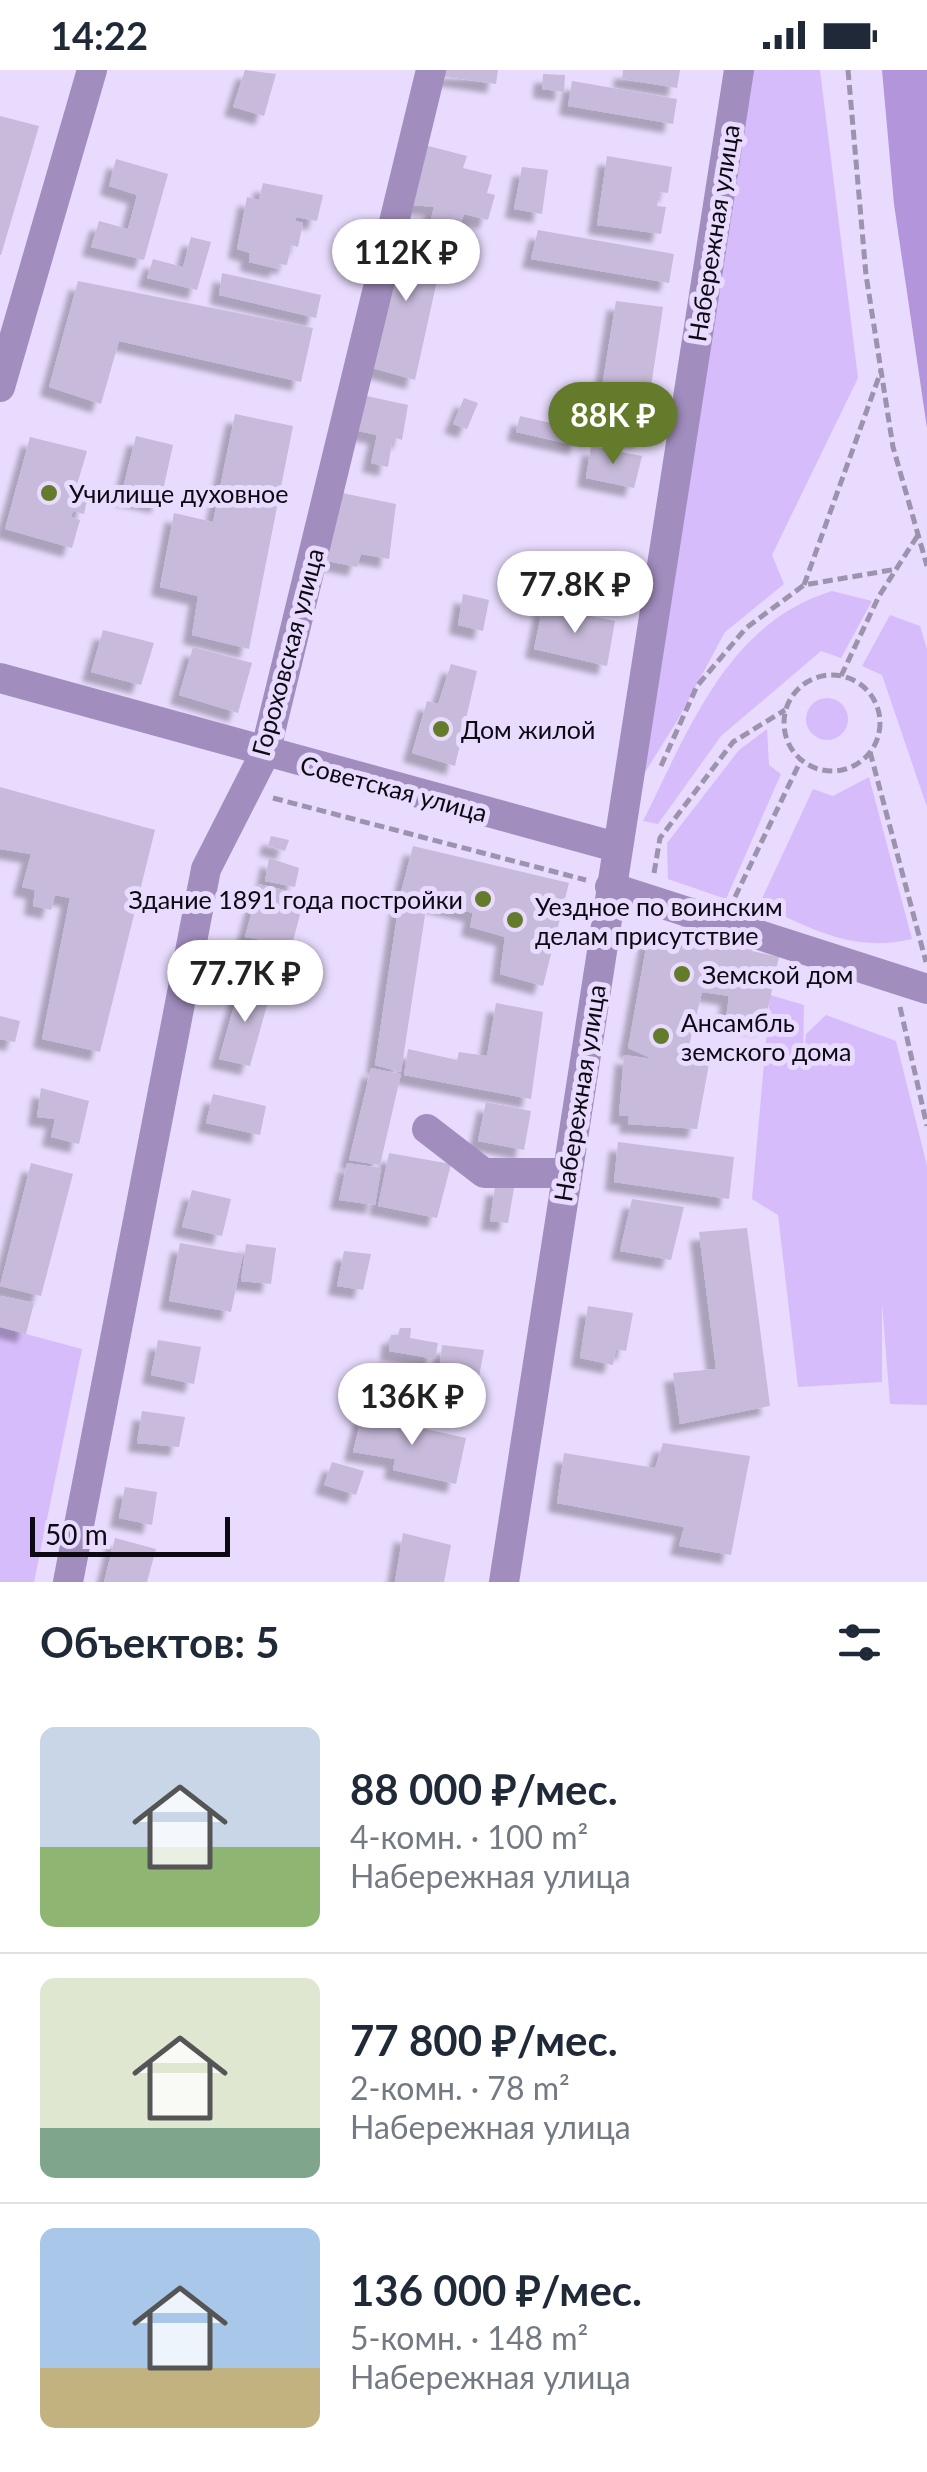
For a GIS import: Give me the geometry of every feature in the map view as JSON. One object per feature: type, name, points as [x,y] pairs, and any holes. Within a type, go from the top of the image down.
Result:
[{"type":"street","points":[[0,387],[92,70]]},
{"type":"street","name":"Гороховская улица","points":[[68,1582],[206,869],[264,754],[431,70]]},
{"type":"street","name":"Набережная улица","points":[[504,1582],[739,70]]},
{"type":"street","name":"Советская улица","points":[[0,678],[264,754],[616,847]]},
{"type":"street","points":[[610,886],[927,989]]},
{"type":"street","points":[[427,1129],[484,1173],[566,1174]]},
{"type":"path","points":[[848,70],[866,275],[893,447],[927,566]]},
{"type":"path","points":[[804,585],[881,369]]},
{"type":"path","points":[[841,676],[918,535]]},
{"type":"path","points":[[654,783],[697,686],[746,628],[804,585],[897,569]]},
{"type":"path","points":[[841,676],[868,692],[877,706],[880,722],[870,752],[859,763],[830,771],[800,760],[786,737],[785,710],[791,697],[813,678],[841,676]]},
{"type":"path","points":[[650,900],[660,838],[734,742],[785,710]]},
{"type":"path","points":[[870,752],[927,965]]},
{"type":"path","points":[[723,923],[800,760]]},
{"type":"path","points":[[246,791],[610,886]]},
{"type":"path","points":[[892,976],[927,1126]]},
{"type":"shaded area","points":[[754,70],[820,70],[858,378],[772,555],[784,584],[725,632],[677,721],[622,809]]},
{"type":"shaded area","points":[[882,70],[927,70],[927,428],[894,204]]},
{"type":"shaded area","points":[[832,591],[872,601],[841,658],[821,651],[721,736],[658,824],[643,821],[695,717],[738,654],[796,606]]},
{"type":"shaded area","points":[[890,615],[920,626],[927,649],[927,807],[882,675],[862,666]]},
{"type":"shaded area","points":[[827,698],[842,704],[848,719],[842,734],[827,740],[812,734],[806,719],[812,704]]},
{"type":"shaded area","points":[[767,729],[769,765],[781,774],[726,899],[668,879],[667,843],[739,750]]},
{"type":"shaded area","points":[[869,777],[912,939],[890,943],[851,941],[759,905],[813,789],[833,796]]},
{"type":"shaded area","points":[[770,995],[804,1005],[803,1065],[806,1034],[826,1015],[896,1041],[927,1166],[927,1405],[890,1404],[882,1303],[882,1382],[798,1387],[778,1215],[752,1199]]},
{"type":"shaded area","points":[[0,1327],[82,1349],[34,1582],[0,1582]]},
{"type":"building","points":[[245,70],[276,74],[264,116],[233,107]]},
{"type":"building","points":[[434,70],[498,70],[496,84],[433,75]]},
{"type":"building","points":[[623,70],[680,70],[677,88],[622,79]]},
{"type":"building","points":[[543,74],[565,75],[564,92],[542,89]]},
{"type":"building","points":[[572,81],[677,99],[673,124],[568,106]]},
{"type":"building","points":[[0,116],[39,126],[1,255],[0,255]]},
{"type":"building","points":[[417,143],[467,156],[463,168],[492,175],[487,193],[495,195],[488,220],[464,214],[460,225],[430,222],[434,207],[403,204]]},
{"type":"building","points":[[607,156],[672,167],[668,193],[659,192],[657,206],[666,207],[661,234],[597,225]]},
{"type":"building","points":[[116,159],[168,174],[144,260],[91,247],[99,221],[128,229],[137,195],[109,186]]},
{"type":"building","points":[[522,167],[548,170],[542,214],[514,209]]},
{"type":"building","points":[[263,183],[323,195],[317,221],[296,217],[295,221],[303,223],[298,247],[291,245],[287,265],[279,264],[278,269],[249,262],[250,253],[237,249],[247,197],[259,200]]},
{"type":"building","points":[[397,229],[446,240],[415,380],[365,366]]},
{"type":"building","points":[[538,230],[674,254],[669,283],[531,259]]},
{"type":"building","points":[[191,237],[211,242],[197,290],[147,278],[153,259],[183,267]]},
{"type":"building","points":[[222,273],[321,295],[316,318],[219,295]]},
{"type":"building","points":[[78,281],[313,328],[301,382],[119,341],[101,404],[49,387]]},
{"type":"building","points":[[616,301],[663,307],[643,440],[595,430]]},
{"type":"building","points":[[362,395],[408,405],[402,440],[393,437],[388,467],[371,463],[377,435],[354,430]]},
{"type":"building","points":[[464,398],[478,403],[467,429],[453,424]]},
{"type":"building","points":[[235,414],[293,426],[249,649],[192,635],[198,596],[160,587],[174,513],[213,522]]},
{"type":"building","points":[[520,416],[582,430],[578,446],[516,432]]},
{"type":"building","points":[[136,436],[173,445],[160,504],[121,496]]},
{"type":"building","points":[[30,437],[87,451],[77,485],[90,487],[84,514],[73,511],[71,517],[80,520],[72,548],[5,529]]},
{"type":"building","points":[[591,446],[642,456],[634,488],[586,478]]},
{"type":"building","points":[[342,493],[396,504],[389,559],[361,554],[357,567],[327,561]]},
{"type":"building","points":[[585,555],[625,562],[617,605],[577,597]]},
{"type":"building","points":[[463,594],[489,600],[483,631],[458,625]]},
{"type":"building","points":[[543,606],[615,621],[607,666],[534,649]]},
{"type":"building","points":[[103,630],[154,643],[141,685],[91,672]]},
{"type":"building","points":[[193,647],[252,663],[238,713],[179,695]]},
{"type":"building","name":"Дом жилой","points":[[451,664],[477,671],[455,766],[412,753],[427,701],[438,704]]},
{"type":"building","points":[[0,787],[155,830],[100,1052],[42,1039],[70,898],[55,895],[51,910],[33,906],[35,890],[22,887],[31,854],[0,849]]},
{"type":"building","points":[[271,836],[289,840],[285,851],[268,846]]},
{"type":"building","name":"Уездное по воинским делам присутствие","points":[[413,846],[569,883],[543,986],[500,974],[505,937],[470,927],[473,913],[427,902],[401,1072],[375,1065],[400,896]]},
{"type":"building","points":[[269,858],[299,868],[295,887],[265,881]]},
{"type":"building","points":[[259,884],[305,895],[292,945],[245,937]]},
{"type":"building","name":"Ансамбль земского дома","points":[[681,926],[755,940],[752,951],[779,957],[764,1027],[726,1019],[729,996],[702,992],[689,1046],[711,1053],[697,1129],[628,1124],[629,1116],[619,1115],[624,1055],[653,1059],[628,1048],[648,937],[678,943]]},
{"type":"building","points":[[241,982],[271,991],[250,1066],[219,1059]]},
{"type":"building","points":[[496,1003],[543,1012],[531,1099],[404,1075],[408,1049],[457,1060],[459,1052],[487,1056]]},
{"type":"building","points":[[0,1016],[20,1021],[15,1042],[0,1039]]},
{"type":"building","points":[[371,1068],[401,1074],[380,1165],[349,1160]]},
{"type":"building","points":[[41,1088],[89,1101],[79,1144],[51,1137],[55,1119],[37,1117]]},
{"type":"building","points":[[213,1094],[266,1106],[260,1135],[206,1123]]},
{"type":"building","points":[[486,1102],[531,1111],[524,1150],[478,1141]]},
{"type":"building","points":[[618,1142],[734,1157],[729,1199],[614,1182]]},
{"type":"building","points":[[389,1153],[451,1164],[437,1218],[378,1206]]},
{"type":"building","points":[[31,1163],[73,1174],[41,1296],[0,1286]]},
{"type":"building","points":[[347,1163],[381,1168],[375,1205],[339,1200]]},
{"type":"building","points":[[495,1186],[514,1188],[508,1223],[490,1221]]},
{"type":"building","points":[[192,1190],[231,1199],[222,1236],[182,1227]]},
{"type":"building","points":[[632,1199],[684,1207],[671,1260],[620,1251]]},
{"type":"building","points":[[747,1228],[770,1406],[680,1424],[673,1373],[716,1369],[699,1232]]},
{"type":"building","points":[[180,1243],[243,1254],[231,1312],[169,1301]]},
{"type":"building","points":[[246,1244],[276,1248],[271,1284],[241,1281]]},
{"type":"building","points":[[344,1251],[371,1254],[363,1290],[337,1286]]},
{"type":"building","points":[[0,1296],[34,1303],[26,1334],[0,1327]]},
{"type":"building","points":[[588,1306],[633,1313],[626,1351],[616,1349],[613,1365],[580,1358]]},
{"type":"building","points":[[400,1328],[411,1328],[410,1338],[438,1343],[435,1359],[389,1351],[391,1335],[398,1335]]},
{"type":"building","points":[[158,1340],[201,1347],[194,1384],[151,1375]]},
{"type":"building","points":[[442,1345],[484,1350],[477,1387],[438,1381]]},
{"type":"building","points":[[142,1411],[185,1417],[179,1447],[137,1443]]},
{"type":"building","points":[[362,1415],[466,1438],[456,1484],[393,1470],[395,1459],[353,1452]]},
{"type":"building","points":[[663,1443],[750,1456],[731,1555],[679,1546],[684,1527],[557,1503],[564,1453],[655,1468]]},
{"type":"building","points":[[332,1462],[364,1471],[356,1495],[324,1485]]},
{"type":"building","points":[[125,1487],[157,1492],[152,1525],[119,1518]]},
{"type":"building","points":[[403,1533],[451,1545],[444,1582],[395,1582]]},
{"type":"building","points":[[115,1538],[156,1549],[147,1582],[104,1582]]},
{"type":"place","name":"Училище духовное","points":[[49,493]]},
{"type":"place","name":"Дом жилой","points":[[441,729]]},
{"type":"place","name":"Здание 1891 года постройки","points":[[483,899]]},
{"type":"place","name":"Уездное по воинским делам присутствие","points":[[515,920]]},
{"type":"place","name":"Земской дом","points":[[682,974]]},
{"type":"place","name":"Ансамбль земского дома","points":[[661,1036]]}]
